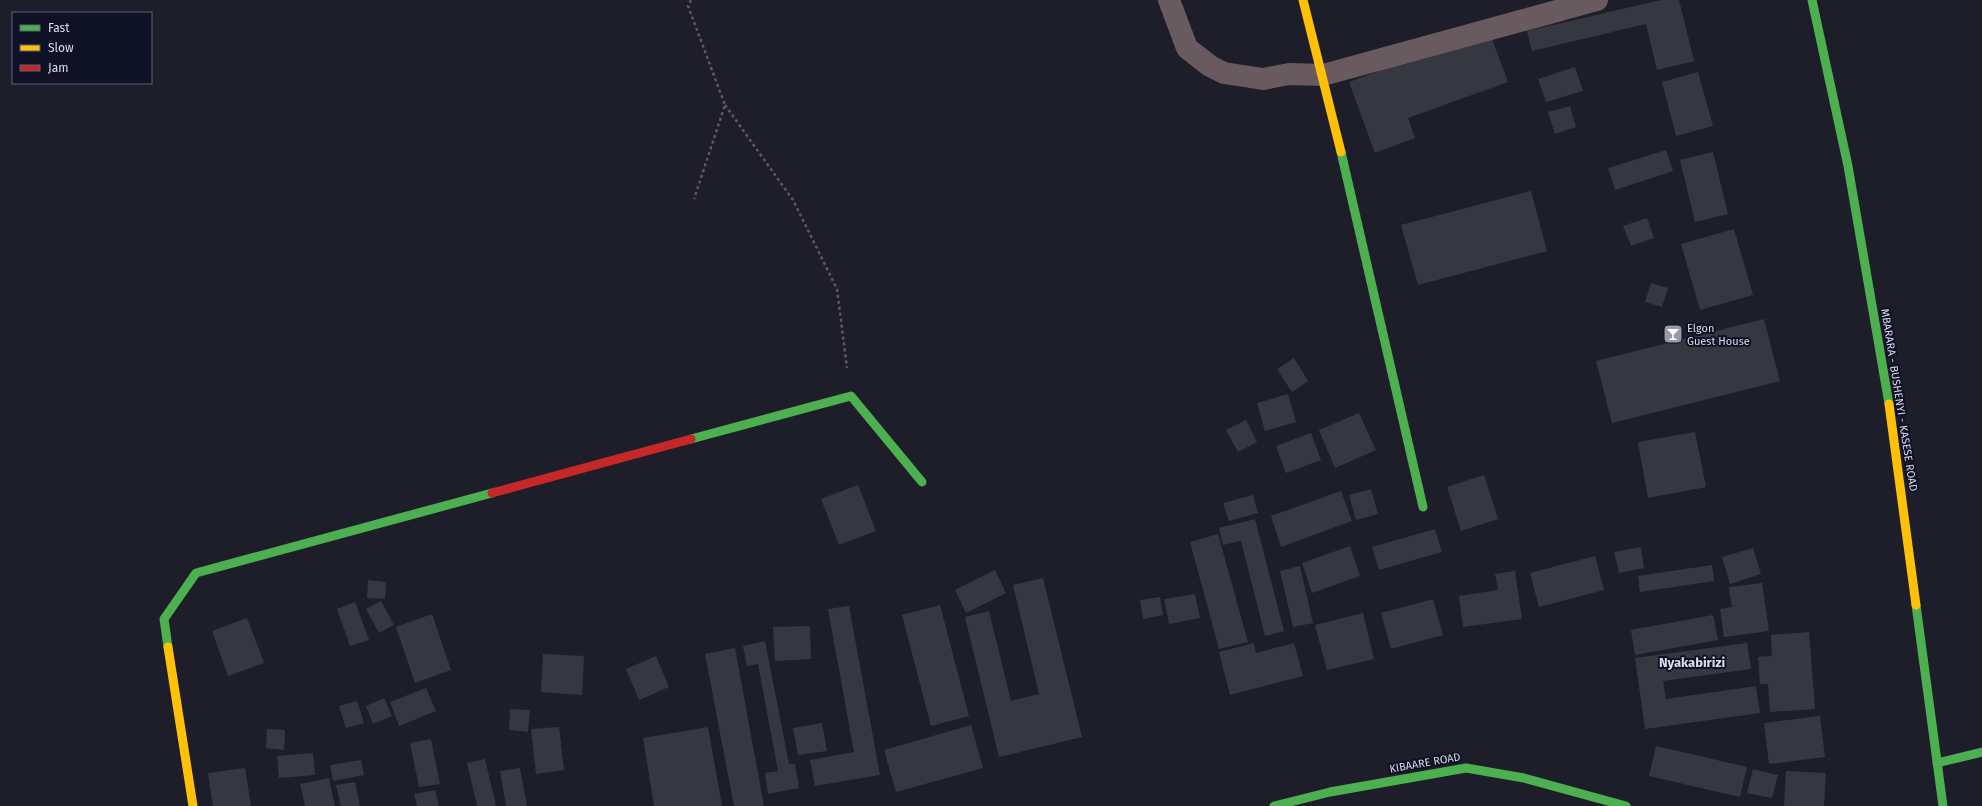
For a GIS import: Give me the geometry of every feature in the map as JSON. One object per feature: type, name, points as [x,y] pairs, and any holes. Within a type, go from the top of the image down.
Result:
[{"type":"street","points":[[1169,0],[1187,48],[1210,66],[1224,73],[1263,79],[1294,73],[1323,75],[1597,0]]},
{"type":"street","points":[[1303,0],[1323,75],[1423,507]]},
{"type":"street","name":"MBARARA - BUSHENYI - KASESE ROAD","points":[[1812,0],[1848,166],[1888,394],[1943,806]]},
{"type":"street","points":[[194,806],[164,619],[196,573],[850,396],[922,482]]},
{"type":"street","points":[[1937,763],[1982,752]]},
{"type":"street","name":"KIBAARE ROAD","points":[[1274,806],[1330,792],[1466,768],[1524,778],[1626,806]]},
{"type":"path","points":[[691,0],[688,6],[724,105],[793,200],[837,289],[850,396]]},
{"type":"path","points":[[694,199],[724,105]]},
{"type":"building","points":[[1661,0],[1679,0],[1694,61],[1657,70],[1646,24],[1532,51],[1527,31]]},
{"type":"building","points":[[1489,31],[1508,82],[1408,118],[1415,138],[1375,153],[1349,82]]},
{"type":"building","points":[[1575,67],[1583,91],[1546,102],[1538,79]]},
{"type":"building","points":[[1698,72],[1713,126],[1676,136],[1662,82]]},
{"type":"building","points":[[1570,106],[1576,127],[1555,134],[1548,112]]},
{"type":"building","points":[[1666,150],[1673,171],[1615,190],[1608,168]]},
{"type":"building","points":[[1713,152],[1728,214],[1695,222],[1680,160]]},
{"type":"building","points":[[1531,191],[1547,251],[1418,285],[1401,225]]},
{"type":"building","points":[[1647,218],[1654,238],[1631,246],[1623,226]]},
{"type":"building","points":[[1734,229],[1753,295],[1700,310],[1681,244]]},
{"type":"building","points":[[1651,283],[1668,288],[1662,307],[1645,302]]},
{"type":"building","points":[[1764,319],[1780,381],[1612,423],[1596,361]]},
{"type":"building","points":[[1294,358],[1308,381],[1292,392],[1277,369]]},
{"type":"building","points":[[1288,394],[1296,422],[1265,431],[1257,403]]},
{"type":"building","points":[[1359,413],[1376,450],[1335,468],[1319,430]]},
{"type":"building","points":[[1246,420],[1257,442],[1238,452],[1226,430]]},
{"type":"building","points":[[1695,432],[1706,487],[1648,498],[1638,442]]},
{"type":"building","points":[[1311,433],[1321,460],[1286,473],[1276,446]]},
{"type":"building","points":[[1484,475],[1498,519],[1461,531],[1447,487]]},
{"type":"building","points":[[858,485],[876,531],[839,545],[821,499]]},
{"type":"building","points":[[1371,489],[1378,514],[1356,520],[1349,495]]},
{"type":"building","points":[[1341,491],[1352,521],[1281,547],[1271,516]]},
{"type":"building","points":[[1253,495],[1258,513],[1229,521],[1223,503]]},
{"type":"building","points":[[1255,519],[1284,631],[1265,636],[1241,541],[1223,545],[1219,528]]},
{"type":"building","points":[[1435,529],[1442,552],[1379,570],[1372,547]]},
{"type":"building","points":[[1218,534],[1248,642],[1219,649],[1190,542]]},
{"type":"building","points":[[1350,546],[1360,576],[1312,593],[1302,563]]},
{"type":"building","points":[[1641,547],[1644,568],[1619,573],[1614,552]]},
{"type":"building","points":[[1753,548],[1761,574],[1730,584],[1722,557]]},
{"type":"building","points":[[1595,556],[1604,590],[1539,607],[1530,573]]},
{"type":"building","points":[[1712,565],[1714,581],[1640,592],[1638,576]]},
{"type":"building","points":[[1300,566],[1313,623],[1293,627],[1280,571]]},
{"type":"building","points":[[995,570],[1006,593],[966,613],[955,590]]},
{"type":"building","points":[[1515,571],[1522,619],[1463,627],[1459,596],[1498,590],[1495,574]]},
{"type":"building","points":[[1043,578],[1082,737],[999,757],[965,617],[989,611],[1011,701],[1039,694],[1013,585]]},
{"type":"building","points":[[368,580],[386,582],[385,599],[367,598]]},
{"type":"building","points":[[1762,583],[1769,631],[1724,637],[1720,609],[1732,607],[1729,587]]},
{"type":"building","points":[[1195,594],[1200,618],[1169,624],[1164,599]]},
{"type":"building","points":[[1160,597],[1163,615],[1143,619],[1140,600]]},
{"type":"building","points":[[1433,599],[1443,635],[1391,649],[1381,613]]},
{"type":"building","points":[[381,601],[394,625],[379,633],[366,609]]},
{"type":"building","points":[[355,602],[369,640],[350,646],[337,609]]},
{"type":"building","points":[[940,605],[969,716],[931,726],[902,615]]},
{"type":"building","points":[[849,606],[880,775],[815,786],[810,760],[854,752],[828,609]]},
{"type":"building","points":[[1363,613],[1374,659],[1327,670],[1315,625]]},
{"type":"building","points":[[432,614],[451,670],[415,683],[396,627]]},
{"type":"building","points":[[1713,615],[1718,640],[1635,655],[1631,630]]},
{"type":"building","points":[[247,618],[264,663],[228,676],[212,631]]},
{"type":"building","points":[[810,626],[811,659],[775,661],[773,627]]},
{"type":"building","points":[[1809,632],[1815,709],[1770,712],[1768,684],[1760,684],[1758,657],[1772,656],[1771,635]]},
{"type":"building","points":[[765,641],[789,764],[795,764],[799,788],[768,794],[765,773],[778,771],[758,664],[747,666],[743,646]]},
{"type":"building","points":[[1254,643],[1256,653],[1294,643],[1303,676],[1230,695],[1219,652]]},
{"type":"building","points":[[1747,643],[1751,669],[1663,681],[1666,699],[1756,686],[1760,713],[1645,729],[1635,658]]},
{"type":"building","points":[[735,648],[764,806],[734,806],[705,654]]},
{"type":"building","points":[[543,654],[584,656],[582,695],[541,692]]},
{"type":"building","points":[[656,656],[669,687],[639,700],[626,669]]},
{"type":"building","points":[[426,688],[436,711],[399,726],[390,702]]},
{"type":"building","points":[[384,698],[392,716],[373,724],[366,706]]},
{"type":"building","points":[[357,701],[364,723],[346,728],[339,706]]},
{"type":"building","points":[[510,709],[530,710],[528,732],[509,730]]},
{"type":"building","points":[[1820,716],[1825,757],[1769,764],[1764,723]]},
{"type":"building","points":[[822,723],[827,751],[798,755],[793,728]]},
{"type":"building","points":[[971,725],[983,768],[896,792],[884,750]]},
{"type":"building","points":[[559,727],[564,770],[536,774],[531,729]]},
{"type":"building","points":[[708,727],[722,806],[654,806],[643,738]]},
{"type":"building","points":[[267,729],[285,730],[284,750],[266,748]]},
{"type":"building","points":[[431,739],[440,784],[419,787],[410,743]]},
{"type":"building","points":[[1656,746],[1747,767],[1740,797],[1649,776]]},
{"type":"building","points":[[313,753],[315,775],[279,778],[277,756]]},
{"type":"building","points":[[485,759],[496,806],[477,806],[467,763]]},
{"type":"building","points":[[361,760],[364,775],[333,781],[330,765]]},
{"type":"building","points":[[245,768],[251,806],[213,806],[208,773]]},
{"type":"building","points":[[520,768],[527,806],[506,806],[500,771]]},
{"type":"building","points":[[1753,769],[1778,775],[1772,798],[1747,793]]},
{"type":"building","points":[[1786,771],[1826,773],[1824,806],[1784,806]]},
{"type":"building","points":[[329,778],[335,806],[305,806],[300,784]]},
{"type":"building","points":[[355,782],[360,806],[341,806],[336,785]]},
{"type":"building","points":[[435,790],[439,806],[417,806],[414,794]]},
{"type":"traffic: fast","points":[[1812,0],[1848,166],[1889,404]]},
{"type":"traffic: fast","points":[[1341,152],[1423,507]]},
{"type":"traffic: fast","points":[[691,439],[851,396],[922,482]]},
{"type":"traffic: fast","points":[[168,647],[164,619],[196,573],[492,493]]},
{"type":"traffic: fast","points":[[1916,605],[1943,806]]},
{"type":"traffic: fast","points":[[1937,763],[1982,752]]},
{"type":"traffic: fast","points":[[1274,806],[1330,792],[1466,768],[1524,778],[1626,806]]},
{"type":"traffic: slow","points":[[1303,0],[1341,152]]},
{"type":"traffic: slow","points":[[1889,404],[1916,605]]},
{"type":"traffic: slow","points":[[168,647],[193,806]]},
{"type":"traffic: jam","points":[[492,493],[691,439]]},
{"type":"place","name":"Elgon Guest House","points":[[1673,334]]},
{"type":"district","name":"Nyakabirizi","points":[[1692,662]]}]
